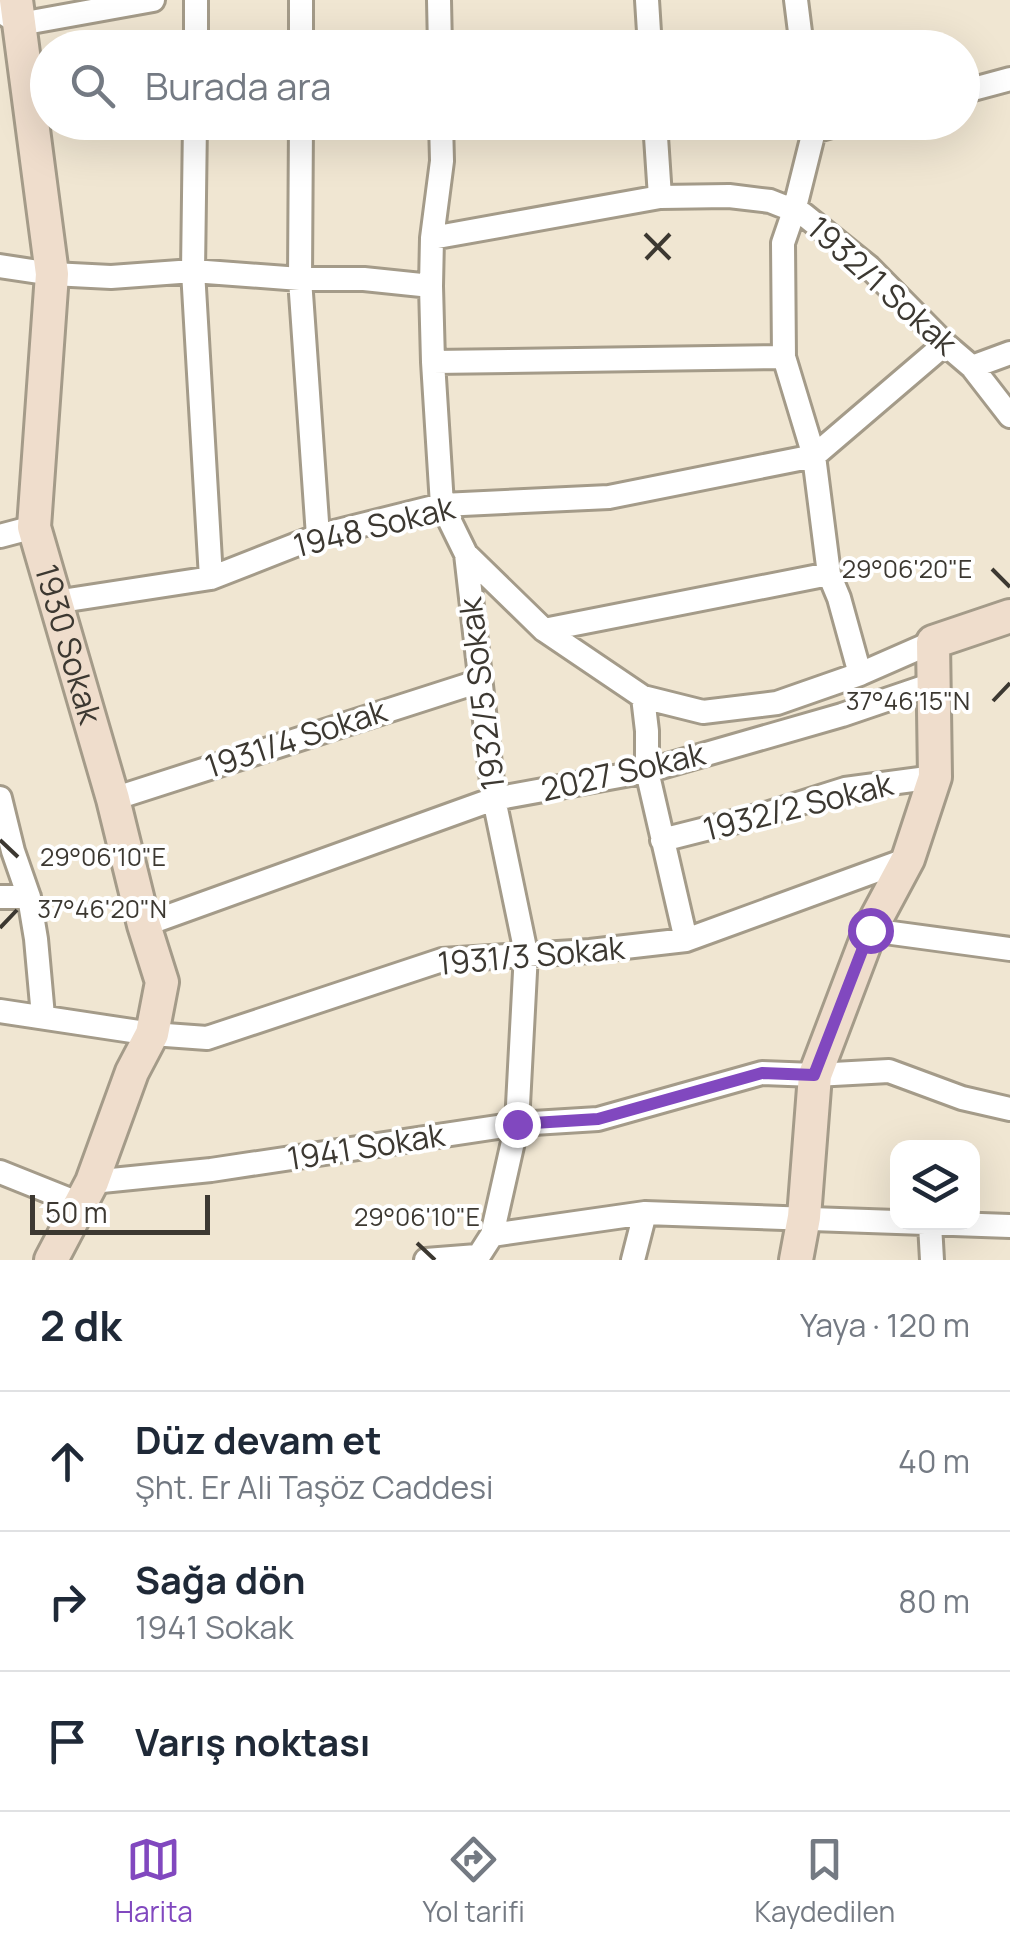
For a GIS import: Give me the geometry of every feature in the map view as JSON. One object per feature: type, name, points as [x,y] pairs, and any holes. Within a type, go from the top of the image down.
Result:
[{"type":"street","points":[[12,12],[153,0]]},
{"type":"street","points":[[196,0],[196,30]]},
{"type":"street","points":[[301,0],[301,30]]},
{"type":"street","points":[[439,0],[440,30]]},
{"type":"street","points":[[646,0],[648,30]]},
{"type":"street","points":[[796,0],[800,30]]},
{"type":"street","name":"1930 Sokak","points":[[12,12],[30,130]]},
{"type":"street","points":[[980,88],[1010,80]]},
{"type":"street","name":"1930 Sokak","points":[[32,140],[52,274],[34,528],[162,982],[152,1034],[132,1072],[86,1193],[51,1260]]},
{"type":"street","points":[[195,140],[194,271],[211,578]]},
{"type":"street","points":[[301,140],[300,279],[318,536]]},
{"type":"street","name":"1932/5 Sokak","points":[[441,140],[432,238],[432,286],[442,505],[466,554],[494,799],[526,953],[517,1124],[492,1235],[477,1258]]},
{"type":"street","points":[[656,140],[660,197]]},
{"type":"street","points":[[810,140],[783,243],[784,357],[814,456],[829,574],[860,674]]},
{"type":"street","name":"1932/1 Sokak","points":[[432,238],[660,197],[728,196],[770,201],[802,214],[869,267],[972,367],[1010,416]]},
{"type":"street","points":[[0,266],[111,277],[194,271],[432,286]]},
{"type":"street","points":[[814,456],[945,344]]},
{"type":"street","points":[[972,367],[1010,353]]},
{"type":"street","points":[[433,362],[784,357]]},
{"type":"street","name":"1948 Sokak","points":[[56,602],[211,578],[318,536],[442,505],[609,497],[814,456]]},
{"type":"street","points":[[0,536],[34,528]]},
{"type":"street","points":[[466,554],[544,630],[643,697],[703,712],[777,702],[1010,616]]},
{"type":"street","points":[[544,630],[829,574]]},
{"type":"street","points":[[796,1260],[804,1217],[814,1075],[870,930],[908,860],[935,776],[933,642]]},
{"type":"street","name":"1931/4 Sokak","points":[[113,799],[480,681]]},
{"type":"street","name":"2027 Sokak","points":[[144,925],[494,799],[647,770],[842,716],[933,684]]},
{"type":"street","points":[[643,697],[647,770],[686,940]]},
{"type":"street","name":"1932/2 Sokak","points":[[662,840],[846,790],[935,776]]},
{"type":"street","points":[[0,798],[29,896],[43,1016]]},
{"type":"street","name":"1931/3 Sokak","points":[[0,1011],[152,1034],[207,1038],[442,960],[590,951],[686,940],[908,860]]},
{"type":"street","points":[[0,897],[29,896]]},
{"type":"street","points":[[870,930],[1010,949]]},
{"type":"street","name":"1941 Sokak","points":[[86,1193],[517,1124],[598,1119],[762,1073],[890,1072],[962,1098],[1010,1109]]},
{"type":"street","points":[[0,1172],[86,1193]]},
{"type":"street","points":[[633,1260],[645,1213]]},
{"type":"street","points":[[492,1235],[645,1213],[890,1222]]},
{"type":"street","points":[[980,1225],[1010,1226]]},
{"type":"street","points":[[930,1230],[932,1260]]},
{"type":"street","points":[[426,1260],[477,1258]]},
{"type":"route","points":[[517,1124],[598,1119],[762,1073],[814,1075],[870,930]]}]
